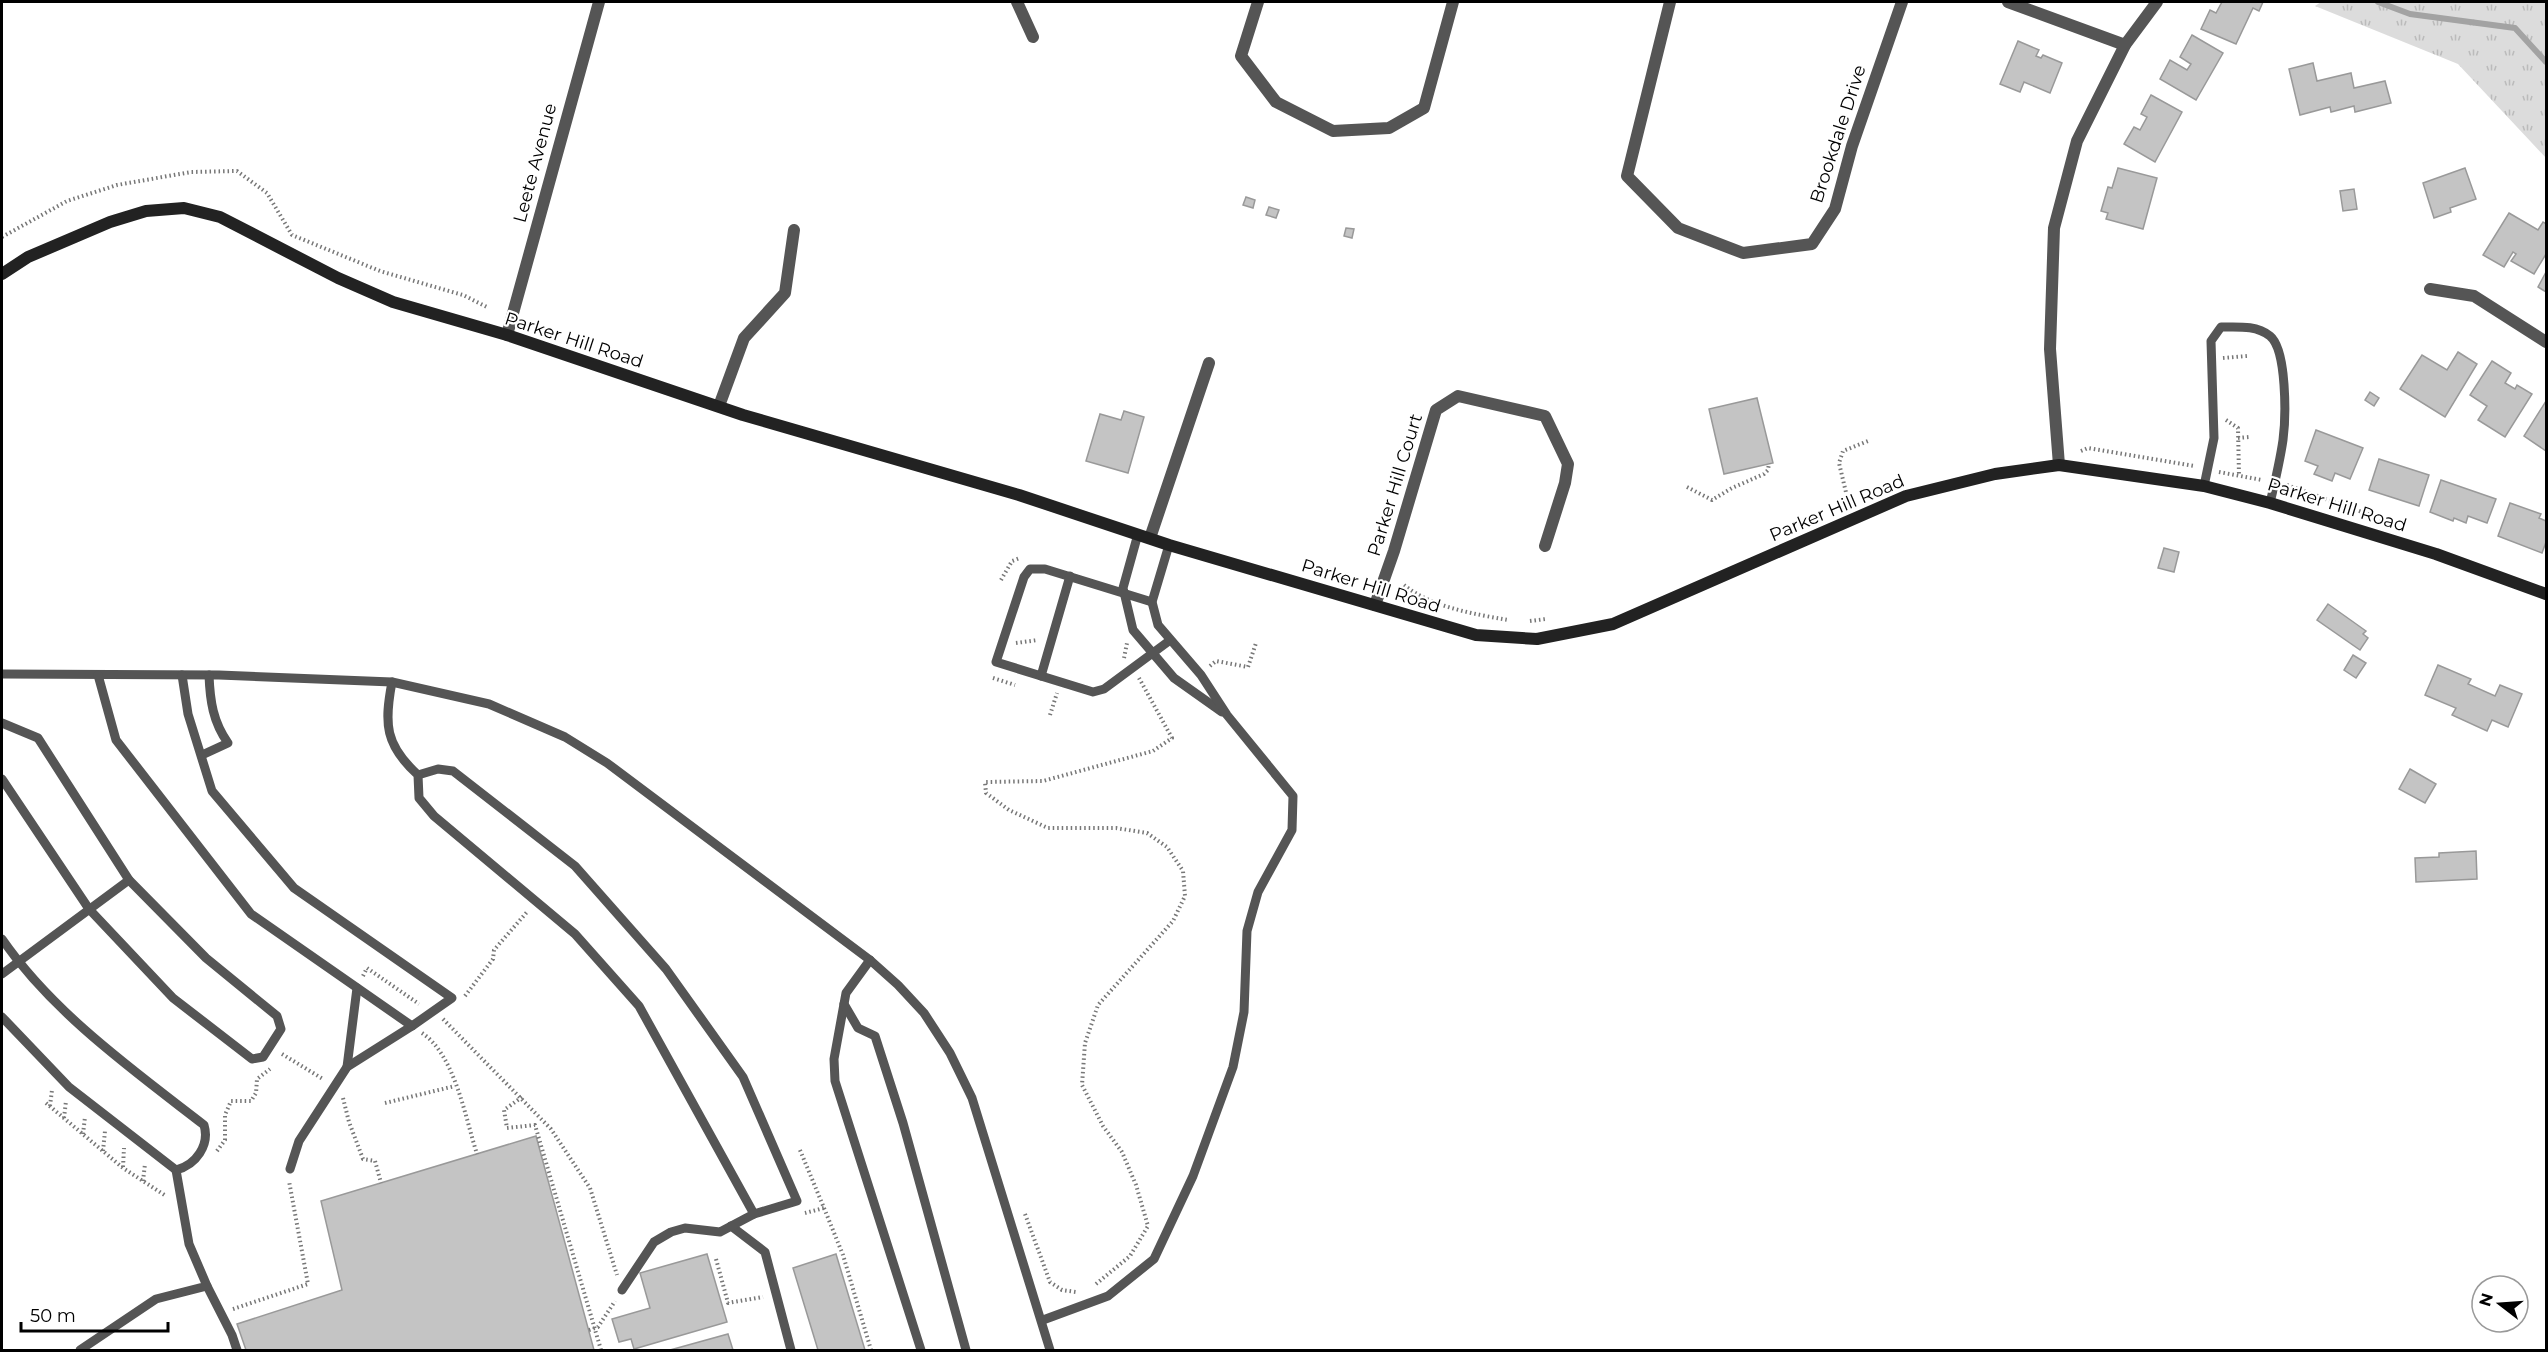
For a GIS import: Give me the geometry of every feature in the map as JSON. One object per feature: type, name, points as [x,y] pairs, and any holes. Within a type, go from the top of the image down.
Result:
[{"type":"street","name":"Leete Avenue","points":[[507,335],[599,2]]},
{"type":"street","points":[[1017,2],[1033,37]]},
{"type":"street","points":[[1258,2],[1241,56],[1276,102],[1333,131],[1389,128],[1424,108],[1453,2]]},
{"type":"street","name":"Brookdale Drive","points":[[1670,2],[1627,176],[1678,228],[1743,253],[1812,244],[1835,209],[1852,146],[1902,2]]},
{"type":"street","points":[[2008,2],[2125,45]]},
{"type":"street","points":[[2058,459],[2050,349],[2054,228],[2078,141],[2125,45],[2157,2]]},
{"type":"street","name":"Parker Hill Road","points":[[2,273],[28,257],[110,222],[146,211],[184,208],[220,217],[338,278],[393,302],[462,324],[507,335],[719,406],[1019,495],[1169,545],[1476,635],[1537,639],[1613,624],[1906,496],[2058,459],[2204,486],[2270,503],[2436,554],[2547,594]]},
{"type":"street","points":[[719,406],[744,338],[785,292],[794,230]]},
{"type":"street","points":[[2430,289],[2474,296],[2547,342]]},
{"type":"street","points":[[1144,536],[1209,363]]},
{"type":"street","name":"Parker Hill Court","points":[[1375,605],[1394,551],[1436,410],[1458,396],[1545,416],[1568,464],[1565,483],[1545,546]]},
{"type":"lane","points":[[2204,486],[2214,438],[2211,341],[2221,327],[2260,329],[2272,338],[2280,349],[2284,390],[2284,438],[2270,503]]},
{"type":"lane","points":[[1144,536],[1123,588],[1133,630],[1174,678],[1227,715]]},
{"type":"lane","points":[[1043,1320],[1108,1296],[1154,1259],[1193,1176],[1233,1067],[1244,1012],[1247,931],[1257,892],[1292,830],[1293,796],[1227,715],[1201,675],[1158,625],[1152,602],[1169,545]]},
{"type":"lane","points":[[1152,602],[1045,569],[1030,569],[1024,577],[996,662],[1093,692],[1104,689],[1169,640]]},
{"type":"lane","points":[[1041,676],[1070,576]]},
{"type":"lane","points":[[2,674],[209,675],[392,682],[489,704],[565,737],[607,764],[870,960],[924,1013],[950,1053],[972,1098],[1043,1320],[1050,1350]]},
{"type":"lane","points":[[98,675],[116,740],[251,914],[412,1026]]},
{"type":"lane","points":[[182,675],[188,714],[212,791],[294,888],[456,1000]]},
{"type":"lane","points":[[202,755],[228,743],[218,729],[213,712],[209,675]]},
{"type":"lane","points":[[392,682],[386,713],[391,736],[399,757],[418,775],[419,798],[434,816],[575,934],[639,1006],[754,1214]]},
{"type":"lane","points":[[2,723],[38,738],[129,880],[206,958],[277,1016],[281,1029],[263,1057],[252,1059],[173,998],[89,909],[2,779]]},
{"type":"lane","points":[[418,775],[438,769],[453,771],[576,867],[666,969],[743,1077],[797,1201],[754,1214],[720,1232],[685,1228],[671,1232],[654,1242],[622,1290]]},
{"type":"lane","points":[[2,974],[129,880]]},
{"type":"lane","points":[[2,939],[18,962],[106,1049],[204,1125],[207,1134],[204,1147],[185,1168],[176,1170]]},
{"type":"lane","points":[[870,960],[846,993],[834,1059],[836,1081],[921,1350]]},
{"type":"lane","points":[[347,1067],[357,988]]},
{"type":"lane","points":[[290,1169],[299,1141],[347,1067],[443,1004],[456,1000]]},
{"type":"lane","points":[[844,1004],[858,1028],[875,1036],[903,1122],[966,1350]]},
{"type":"lane","points":[[2,1017],[69,1087],[176,1170],[189,1244],[237,1350]]},
{"type":"lane","points":[[731,1226],[765,1252],[791,1350]]},
{"type":"lane","points":[[80,1350],[156,1299],[207,1286]]},
{"type":"path","points":[[2,237],[67,201],[117,185],[191,172],[237,171],[267,193],[292,235],[380,271],[463,295],[488,307]]},
{"type":"path","points":[[2222,358],[2247,356]]},
{"type":"path","points":[[2238,438],[2249,437]]},
{"type":"path","points":[[1849,505],[1839,463],[1843,451],[1868,441]]},
{"type":"path","points":[[2058,459],[2088,448],[2208,469],[2296,487],[2389,522]]},
{"type":"path","points":[[1688,487],[1712,501],[1732,488],[1764,474],[1768,470],[1769,463]]},
{"type":"path","points":[[1843,508],[1858,501]]},
{"type":"path","points":[[1404,585],[1417,596],[1476,614],[1510,620]]},
{"type":"path","points":[[1521,622],[1551,619]]},
{"type":"path","points":[[1015,643],[1053,637]]},
{"type":"path","points":[[1088,1290],[1130,1256],[1148,1226],[1136,1185],[1122,1152],[1103,1126],[1082,1085],[1085,1043],[1098,1005],[1173,921],[1185,896],[1183,871],[1167,847],[1147,833],[1116,828],[1048,828],[1009,810],[986,792],[985,782],[1043,781],[1153,751],[1172,738],[1142,682],[1122,656],[1128,641]]},
{"type":"path","points":[[1201,675],[1216,661],[1248,667],[1256,643]]},
{"type":"path","points":[[1050,715],[1060,682]]},
{"type":"path","points":[[456,1000],[493,959],[494,950],[536,902]]},
{"type":"path","points":[[357,988],[367,968],[421,1005],[436,999],[443,1004],[446,1007],[443,1021],[522,1097],[551,1129],[590,1188],[622,1290],[596,1327],[589,1330]]},
{"type":"path","points":[[451,1029],[452,1020]]},
{"type":"path","points":[[412,1026],[432,1040],[449,1066],[477,1154]]},
{"type":"path","points":[[277,1060],[283,1053],[336,1083],[363,1159],[375,1161],[381,1183]]},
{"type":"path","points":[[213,1157],[225,1140],[227,1106],[231,1101],[251,1101],[256,1094],[257,1079],[262,1078],[272,1067]]},
{"type":"path","points":[[385,1103],[455,1086]]},
{"type":"path","points":[[522,1097],[504,1110],[507,1128],[535,1125],[602,1350]]},
{"type":"path","points":[[46,1103],[123,1168],[174,1201],[179,1186]]},
{"type":"path","points":[[221,1313],[308,1284],[288,1188],[290,1169]]},
{"type":"path","points":[[1021,1204],[1050,1282],[1062,1290],[1082,1291]]},
{"type":"path","points":[[824,1208],[843,1255],[871,1350]]},
{"type":"path","points":[[716,1259],[728,1303],[776,1295]]},
{"type":"green space","points":[[2321,2],[2546,2],[2546,158],[2458,64],[2315,6]]},
{"type":"building","points":[[2222,2],[2263,2],[2259,11],[2253,8],[2236,44],[2201,29],[2210,10],[2216,13]]},
{"type":"building","points":[[2192,35],[2223,53],[2196,100],[2160,79],[2170,60],[2187,70],[2191,64],[2180,57]]},
{"type":"building","points":[[2018,41],[2039,50],[2036,56],[2041,58],[2043,55],[2062,63],[2050,93],[2024,82],[2020,92],[2000,84]]},
{"type":"building","points":[[2313,63],[2317,81],[2351,73],[2354,88],[2385,81],[2391,103],[2355,112],[2354,106],[2331,112],[2330,107],[2300,115],[2289,69]]},
{"type":"building","points":[[2151,95],[2182,112],[2155,162],[2124,144],[2134,127],[2140,130],[2147,117],[2141,114]]},
{"type":"building","points":[[2118,168],[2157,178],[2143,229],[2106,219],[2108,213],[2101,211],[2108,187],[2112,188]]},
{"type":"building","points":[[2465,168],[2476,199],[2450,208],[2451,212],[2434,218],[2423,183]]},
{"type":"building","points":[[2354,189],[2357,209],[2343,211],[2340,191]]},
{"type":"building","points":[[1246,197],[1255,200],[1253,208],[1243,205]]},
{"type":"building","points":[[1269,207],[1279,210],[1276,218],[1266,215]]},
{"type":"building","points":[[2509,213],[2538,230],[2543,222],[2546,224],[2546,254],[2534,274],[2511,261],[2516,254],[2513,252],[2504,267],[2483,255]]},
{"type":"building","points":[[1346,228],[1354,229],[1352,238],[1344,236]]},
{"type":"building","points":[[2546,272],[2546,292],[2538,287]]},
{"type":"building","points":[[2458,352],[2477,364],[2445,417],[2400,389],[2422,355],[2447,370]]},
{"type":"building","points":[[2492,361],[2511,373],[2505,383],[2515,389],[2517,385],[2532,394],[2505,437],[2478,420],[2487,406],[2470,395]]},
{"type":"building","points":[[2370,392],[2379,398],[2374,406],[2365,400]]},
{"type":"building","points":[[1757,398],[1773,463],[1724,474],[1709,409]]},
{"type":"building","points":[[2546,401],[2546,451],[2524,436]]},
{"type":"building","points":[[1124,411],[1144,417],[1128,473],[1086,461],[1100,414],[1121,420]]},
{"type":"building","points":[[2316,430],[2363,448],[2350,479],[2335,473],[2332,481],[2314,474],[2318,466],[2305,461]]},
{"type":"building","points":[[2379,459],[2429,475],[2419,506],[2369,490]]},
{"type":"building","points":[[2441,480],[2496,499],[2487,523],[2468,516],[2466,523],[2454,518],[2453,521],[2430,512]]},
{"type":"building","points":[[2510,503],[2541,514],[2539,518],[2546,521],[2546,542],[2542,553],[2498,536]]},
{"type":"building","points":[[2164,548],[2179,552],[2174,572],[2158,568]]},
{"type":"building","points":[[2328,604],[2366,631],[2363,634],[2368,638],[2360,650],[2317,620]]},
{"type":"building","points":[[2353,655],[2366,663],[2356,678],[2344,670]]},
{"type":"building","points":[[2438,665],[2471,679],[2468,684],[2495,696],[2500,685],[2522,694],[2508,727],[2492,720],[2487,731],[2452,715],[2456,708],[2425,695]]},
{"type":"building","points":[[2410,769],[2436,784],[2425,803],[2399,789]]},
{"type":"building","points":[[2476,851],[2477,879],[2416,882],[2415,858],[2439,857],[2439,853]]},
{"type":"building","points":[[536,1136],[594,1350],[246,1350],[237,1324],[342,1290],[321,1201]]},
{"type":"building","points":[[707,1254],[727,1322],[634,1349],[631,1339],[619,1342],[612,1319],[650,1308],[640,1273]]},
{"type":"building","points":[[836,1254],[865,1350],[818,1350],[793,1268]]},
{"type":"building","points":[[728,1334],[733,1350],[670,1350]]},
{"type":"waterway","points":[[2378,2],[2410,14],[2515,28],[2546,62]]}]
